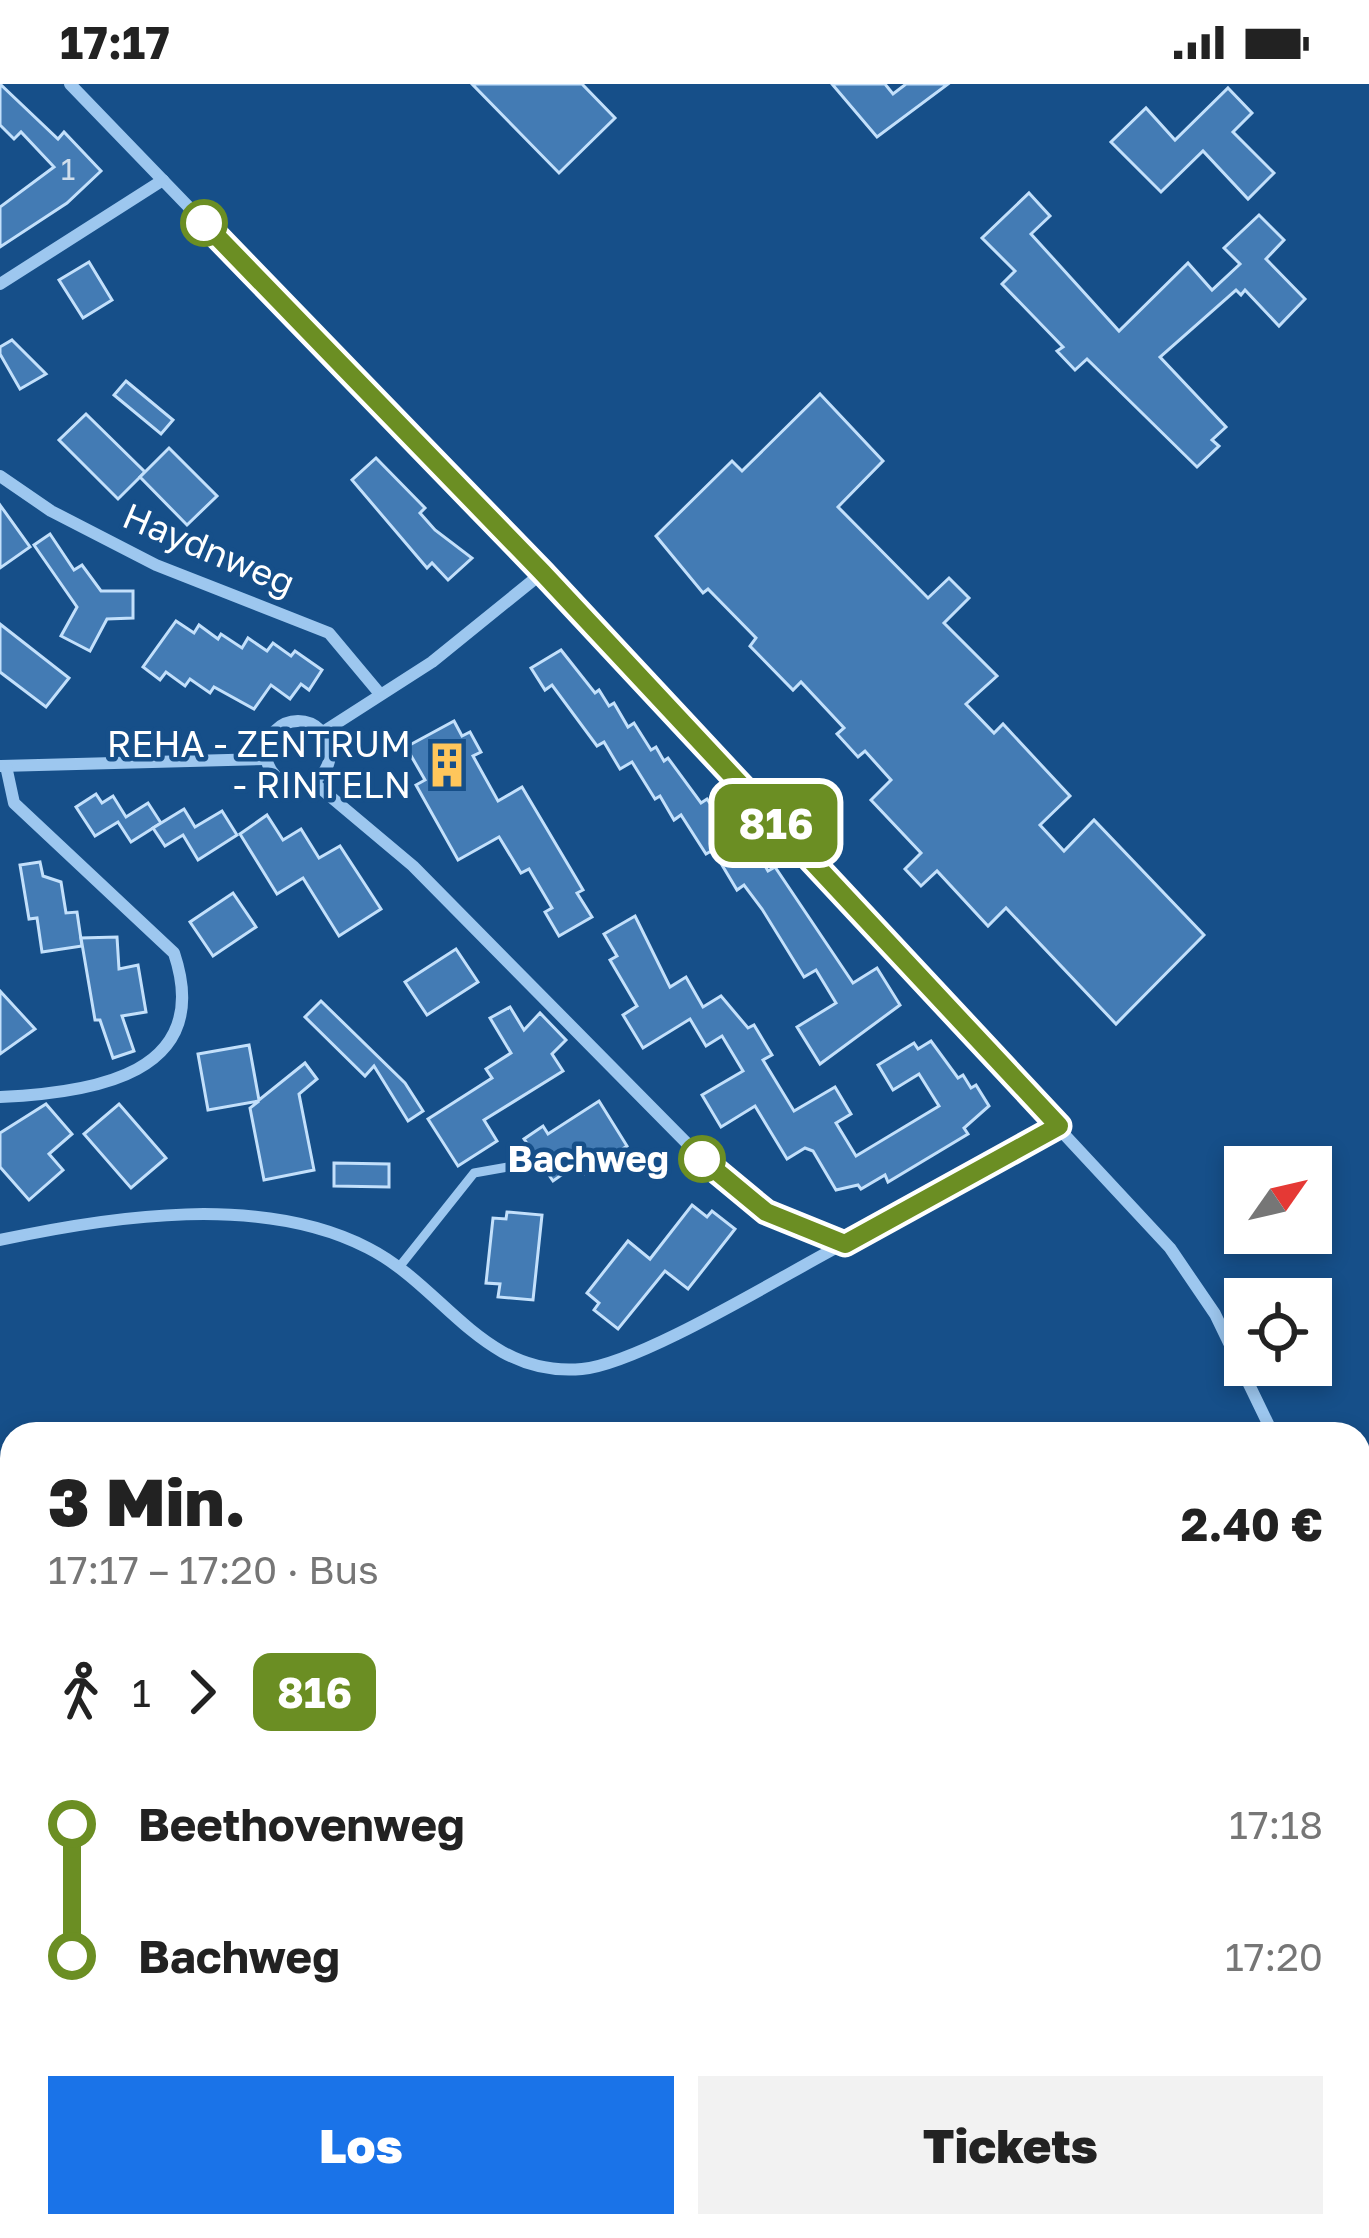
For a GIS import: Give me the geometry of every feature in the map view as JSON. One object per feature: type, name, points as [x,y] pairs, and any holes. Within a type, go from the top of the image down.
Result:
[{"type":"street","points":[[70,84],[542,572],[1170,1248],[1215,1314],[1267,1422]]},
{"type":"street","points":[[0,284],[163,180]]},
{"type":"street","name":"Haydnweg","points":[[0,476],[51,511],[156,565],[329,633],[380,694]]},
{"type":"street","points":[[323,732],[432,662],[542,572]]},
{"type":"street","points":[[304,721],[323,732],[329,762],[314,782],[281,781],[266,759],[267,742],[289,722],[304,721]]},
{"type":"street","points":[[0,1097],[81,1088],[150,1063],[171,1042],[185,1015],[184,984],[174,953],[14,803],[3,766],[266,759]]},
{"type":"street","points":[[314,782],[413,866],[735,1192],[766,1212],[845,1244]]},
{"type":"street","points":[[0,1240],[53,1228],[218,1216],[337,1234],[400,1266],[474,1336],[512,1361],[550,1370],[586,1369],[628,1356],[1059,1126]]},
{"type":"lane","points":[[400,1266],[474,1173],[525,1164]]},
{"type":"building","points":[[0,84],[58,139],[64,132],[101,171],[67,203],[0,247],[0,207],[54,167],[21,132],[14,139],[0,125]]},
{"type":"building","points":[[472,84],[582,84],[615,118],[559,173]]},
{"type":"building","points":[[832,84],[885,84],[893,94],[906,84],[948,84],[877,137]]},
{"type":"building","points":[[1228,88],[1252,113],[1233,132],[1274,173],[1248,199],[1203,151],[1161,192],[1111,142],[1146,108],[1175,140]]},
{"type":"building","points":[[1029,193],[1050,216],[1031,234],[1119,331],[1188,263],[1212,290],[1240,264],[1224,248],[1259,215],[1284,240],[1266,259],[1305,299],[1279,326],[1245,290],[1241,295],[1236,290],[1160,357],[1226,427],[1212,440],[1219,446],[1197,467],[1087,359],[1075,370],[1057,351],[1063,347],[1002,284],[1015,271],[982,238]]},
{"type":"building","points":[[89,262],[112,300],[83,318],[59,280]]},
{"type":"building","points":[[12,340],[46,374],[20,389],[0,354],[0,347]]},
{"type":"building","points":[[126,381],[173,420],[161,434],[114,395]]},
{"type":"building","points":[[820,394],[883,461],[838,507],[928,598],[949,578],[969,598],[944,623],[997,676],[966,704],[994,733],[1003,724],[1070,796],[1040,825],[1064,851],[1094,820],[1204,935],[1116,1024],[1006,908],[988,926],[937,871],[921,886],[905,869],[921,853],[871,800],[891,780],[865,751],[858,757],[837,734],[844,728],[801,682],[793,690],[750,646],[756,638],[708,589],[703,593],[656,536],[732,461],[742,471]]},
{"type":"building","points":[[86,414],[145,472],[118,499],[59,440]]},
{"type":"building","points":[[169,448],[217,496],[187,525],[140,477]]},
{"type":"building","points":[[376,458],[425,508],[420,513],[435,530],[472,558],[448,580],[432,563],[427,568],[352,480]]},
{"type":"building","points":[[0,505],[30,547],[0,568]]},
{"type":"building","points":[[50,534],[74,570],[82,565],[101,591],[133,591],[133,618],[107,619],[90,651],[61,636],[77,607],[34,545]]},
{"type":"building","points":[[176,621],[194,633],[199,625],[218,639],[221,634],[242,648],[248,638],[267,651],[273,643],[291,656],[295,651],[322,670],[309,690],[301,684],[290,699],[271,685],[254,709],[214,687],[210,693],[190,679],[185,686],[166,672],[160,680],[143,667]]},
{"type":"building","points":[[0,624],[69,678],[46,707],[0,672]]},
{"type":"building","points":[[561,650],[595,693],[599,690],[609,706],[614,703],[628,727],[634,723],[651,750],[656,747],[664,761],[668,758],[701,803],[707,799],[734,836],[739,834],[749,851],[755,848],[768,871],[775,867],[853,983],[877,968],[900,1005],[820,1064],[797,1027],[836,1003],[816,970],[804,977],[762,909],[744,885],[737,890],[713,850],[706,854],[681,815],[674,820],[632,762],[620,769],[604,742],[597,746],[552,685],[545,690],[531,668]]},
{"type":"building","points":[[454,721],[462,736],[470,732],[481,752],[473,756],[498,801],[522,787],[583,890],[577,893],[592,917],[559,936],[545,912],[552,908],[529,869],[521,873],[499,837],[458,860],[416,785],[425,780],[406,747]]},
{"type":"building","points":[[96,794],[102,803],[113,796],[126,817],[148,803],[161,823],[131,842],[118,822],[95,836],[76,807]]},
{"type":"building","points":[[184,809],[195,827],[222,811],[237,835],[198,860],[183,835],[165,846],[153,828]]},
{"type":"building","points":[[267,815],[283,840],[301,829],[319,858],[340,846],[381,909],[339,936],[303,878],[277,894],[240,834]]},
{"type":"building","points":[[40,862],[43,876],[61,882],[66,913],[77,912],[82,946],[42,952],[37,918],[29,919],[20,865]]},
{"type":"building","points":[[233,893],[256,927],[213,956],[190,922]]},
{"type":"building","points":[[635,916],[670,987],[686,977],[703,1007],[721,996],[748,1028],[754,1025],[772,1055],[763,1060],[794,1111],[835,1087],[851,1114],[836,1123],[856,1156],[939,1106],[919,1074],[893,1090],[878,1065],[914,1043],[918,1049],[931,1041],[958,1078],[963,1075],[971,1088],[976,1085],[989,1106],[964,1128],[968,1134],[888,1182],[885,1175],[861,1189],[858,1185],[836,1190],[813,1151],[805,1148],[787,1159],[755,1106],[721,1127],[702,1095],[743,1071],[722,1036],[706,1046],[690,1019],[643,1048],[623,1015],[637,1006],[610,960],[617,956],[604,934]]},
{"type":"building","points":[[117,937],[119,969],[138,965],[146,1012],[122,1016],[134,1051],[113,1058],[100,1020],[95,1020],[81,938]]},
{"type":"building","points":[[456,949],[478,982],[427,1015],[405,982]]},
{"type":"building","points":[[0,991],[35,1029],[0,1054]]},
{"type":"building","points":[[321,1001],[405,1083],[423,1111],[408,1121],[374,1066],[365,1076],[305,1017]]},
{"type":"building","points":[[510,1007],[524,1030],[540,1013],[566,1040],[552,1054],[563,1071],[484,1120],[497,1141],[458,1166],[428,1119],[492,1078],[486,1069],[511,1053],[490,1018]]},
{"type":"building","points":[[249,1045],[259,1100],[305,1063],[317,1079],[299,1094],[314,1170],[264,1180],[250,1108],[259,1101],[208,1110],[198,1054]]},
{"type":"building","points":[[599,1101],[627,1146],[584,1174],[577,1164],[553,1181],[524,1139],[543,1126],[548,1134]]},
{"type":"building","points":[[46,1104],[72,1134],[49,1154],[63,1170],[29,1200],[0,1167],[0,1133]]},
{"type":"building","points":[[119,1104],[166,1158],[131,1188],[84,1134]]},
{"type":"building","points":[[334,1163],[389,1164],[389,1187],[334,1186]]},
{"type":"building","points":[[692,1205],[707,1217],[712,1211],[735,1229],[688,1289],[665,1271],[618,1329],[594,1310],[599,1303],[587,1293],[628,1241],[650,1259]]},
{"type":"building","points":[[507,1212],[542,1215],[533,1300],[498,1297],[500,1284],[486,1283],[493,1218],[506,1219]]},
{"type":"bus line","name":"816","points":[[204,223],[542,572],[1059,1126],[845,1244],[766,1212],[735,1192],[702,1159]]},
{"type":"place","name":"REHA - ZENTRUM - RINTELN","points":[[447,765]]},
{"type":"place","name":"Bachweg","points":[[702,1159]]}]
